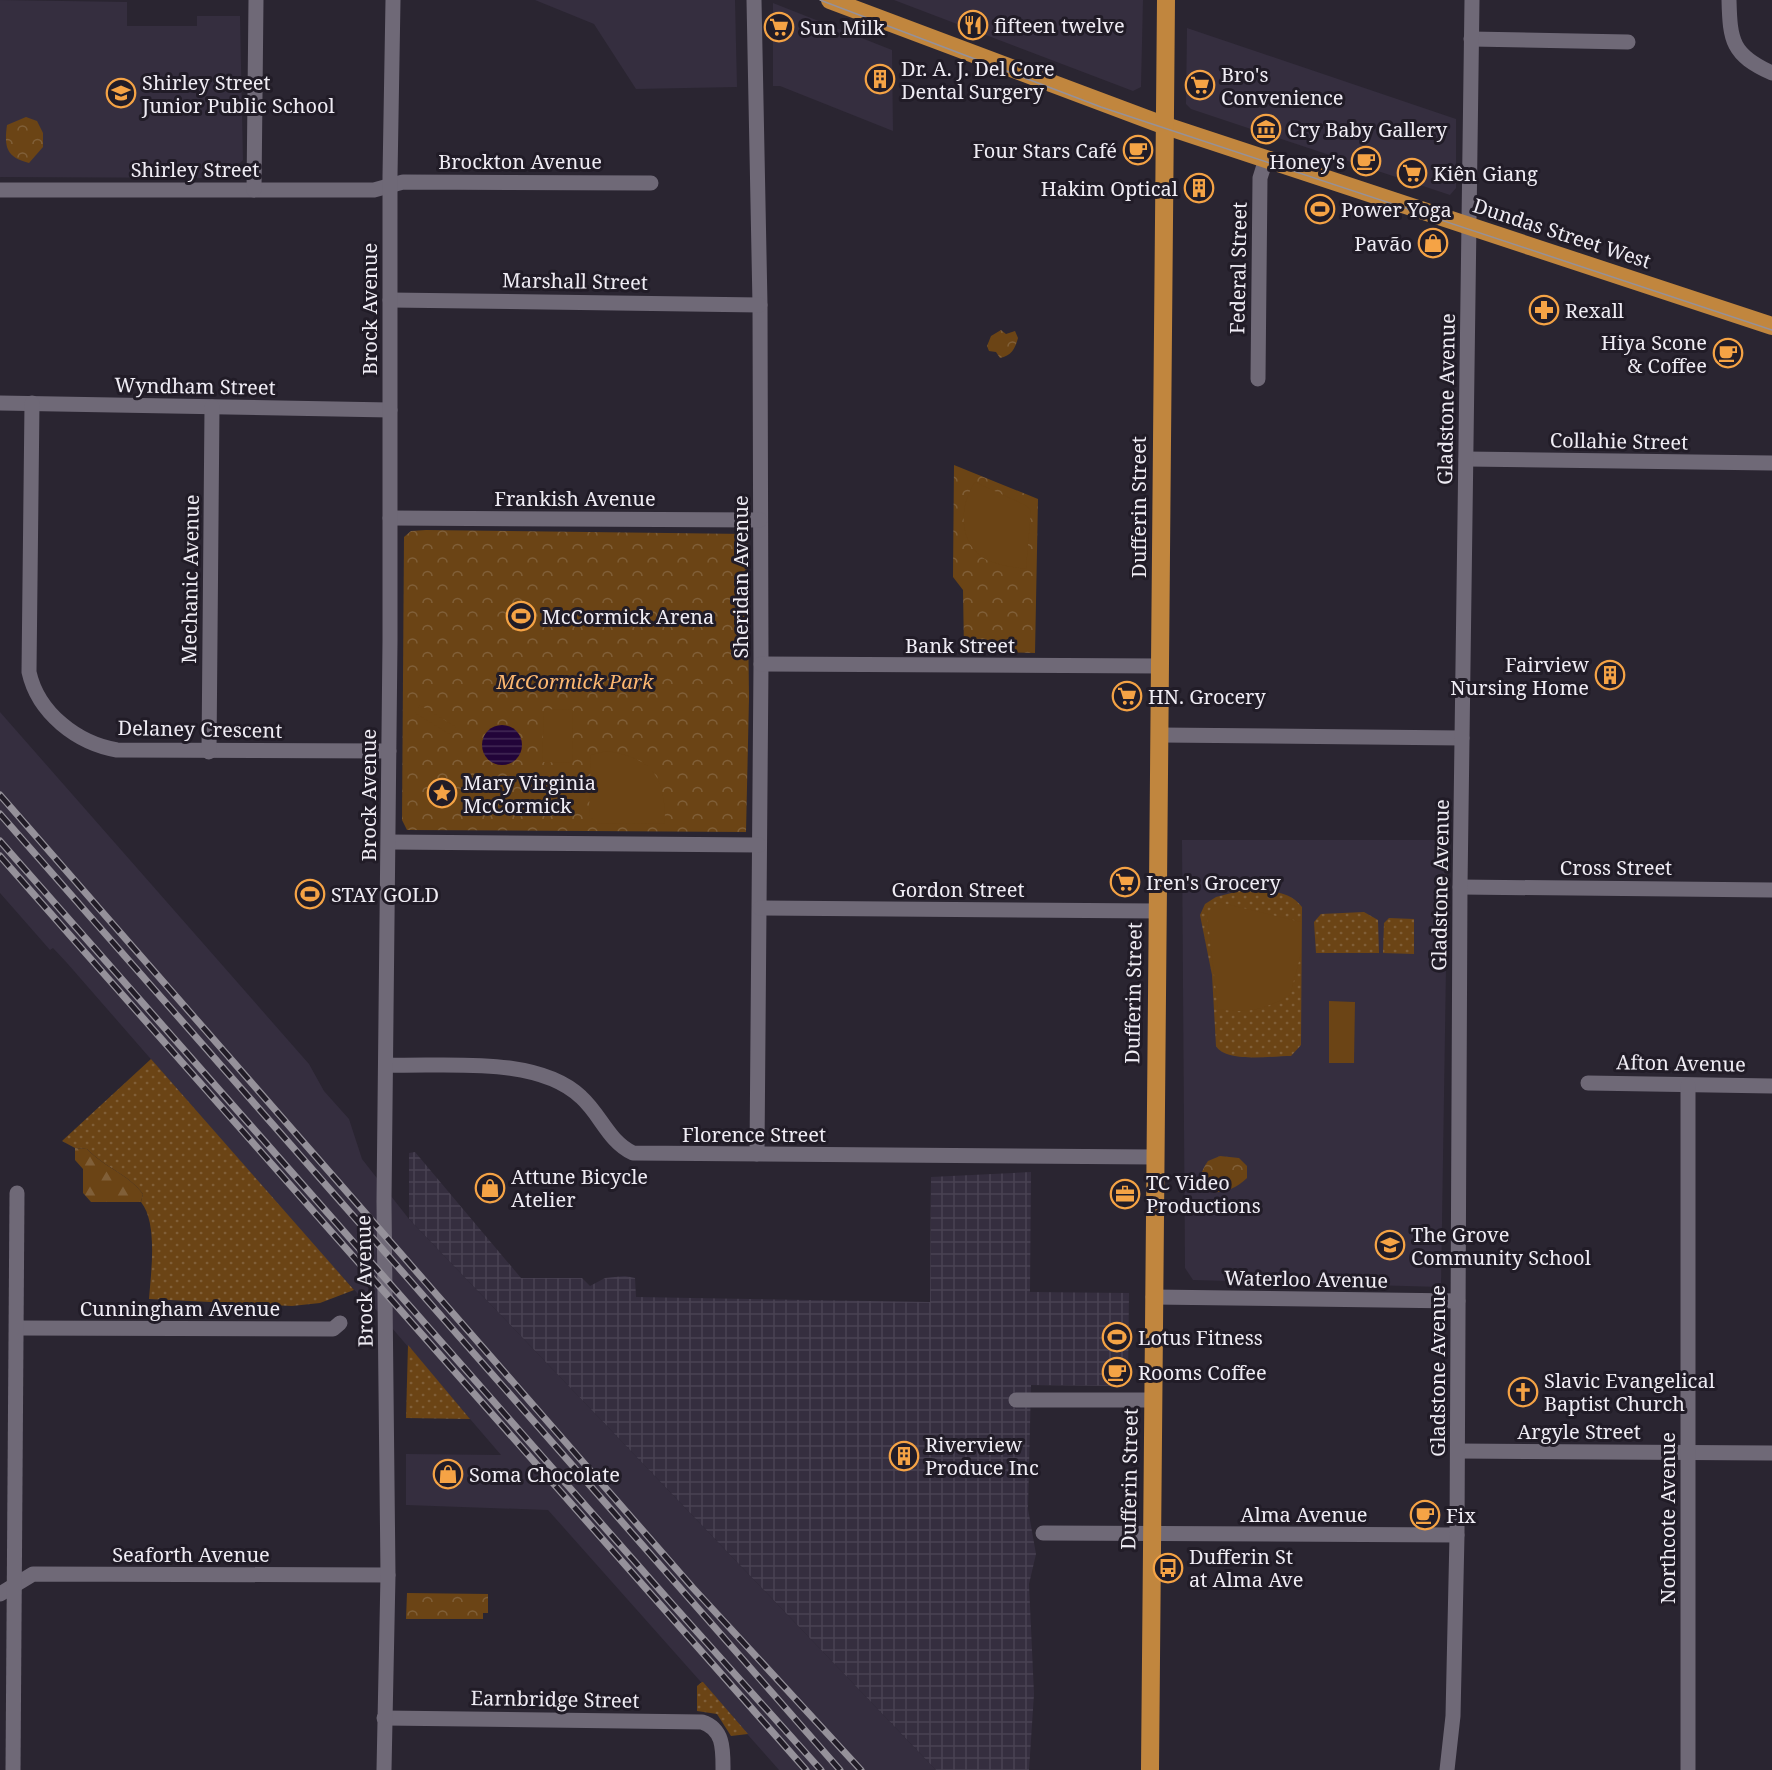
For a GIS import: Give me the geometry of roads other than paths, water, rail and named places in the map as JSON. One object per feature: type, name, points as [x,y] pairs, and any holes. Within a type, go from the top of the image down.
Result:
[{"type":"main road","name":"Dundas Street West","points":[[830,0],[1163,125],[1772,326]]},
{"type":"main road","name":"Dufferin Street","points":[[1150,1770],[1156,911],[1160,735],[1163,125],[1166,0]]},
{"type":"street","points":[[254,189],[256,0]]},
{"type":"street","name":"Brock Avenue","points":[[384,1770],[388,1575],[384,1202],[387,1065],[390,185],[393,0]]},
{"type":"street","name":"Sheridan Avenue","points":[[754,0],[760,305],[761,664],[757,1154]]},
{"type":"street","name":"Gladstone Avenue","points":[[1447,1770],[1453,1716],[1457,1535],[1460,887],[1472,0]]},
{"type":"street","points":[[1729,0],[1730,32],[1734,44],[1741,55],[1772,73]]},
{"type":"street","points":[[1471,39],[1628,42]]},
{"type":"street","name":"Federal Street","points":[[1258,379],[1260,178],[1266,159]]},
{"type":"street","name":"Brockton Avenue","points":[[390,185],[403,182],[651,183]]},
{"type":"street","name":"Shirley Street","points":[[0,190],[374,190],[390,185]]},
{"type":"street","name":"Marshall Street","points":[[390,300],[760,305]]},
{"type":"street","name":"Wyndham Street","points":[[0,403],[390,410]]},
{"type":"street","name":"Delaney Crescent","points":[[32,403],[29,672],[33,687],[60,723],[74,734],[100,747],[208,752],[389,751]]},
{"type":"street","name":"Mechanic Avenue","points":[[208,752],[212,407]]},
{"type":"street","name":"Collahie Street","points":[[1466,459],[1772,463]]},
{"type":"street","name":"Frankish Avenue","points":[[390,518],[760,520]]},
{"type":"street","name":"Bank Street","points":[[761,664],[1160,666]]},
{"type":"street","points":[[1160,735],[1462,738]]},
{"type":"street","points":[[388,842],[759,845]]},
{"type":"street","name":"Cross Street","points":[[1460,887],[1772,890]]},
{"type":"street","name":"Gordon Street","points":[[760,908],[1156,911]]},
{"type":"street","name":"Florence Street","points":[[387,1065],[523,1069],[541,1073],[568,1086],[582,1097],[613,1140],[633,1153],[1154,1157]]},
{"type":"street","name":"Afton Avenue","points":[[1588,1083],[1772,1086]]},
{"type":"street","name":"Northcote Avenue","points":[[1688,1086],[1688,1770]]},
{"type":"street","points":[[13,1770],[18,1328],[17,1193]]},
{"type":"street","name":"Waterloo Avenue","points":[[1153,1297],[1458,1301]]},
{"type":"street","name":"Cunningham Avenue","points":[[18,1328],[333,1329],[340,1323]]},
{"type":"street","points":[[1016,1400],[1152,1400]]},
{"type":"street","name":"Argyle Street","points":[[1458,1451],[1772,1453]]},
{"type":"street","name":"Alma Avenue","points":[[1043,1533],[1457,1535]]},
{"type":"street","name":"Seaforth Avenue","points":[[0,1594],[33,1574],[388,1575]]},
{"type":"street","name":"Earnbridge Street","points":[[384,1718],[702,1722],[712,1725],[720,1735],[723,1770]]},
{"type":"tram line","points":[[820,0],[1101,107],[1772,330]]},
{"type":"railway","points":[[0,795],[693,1588],[861,1770]]},
{"type":"railway","points":[[0,814],[840,1770]]},
{"type":"railway","points":[[0,841],[821,1770]]},
{"type":"railway","points":[[0,856],[806,1770]]},
{"type":"place","name":"fifteen twelve","points":[[973,25]]},
{"type":"place","name":"Sun Milk","points":[[779,27]]},
{"type":"place","name":"Dr. A. J. Del Core Dental Surgery","points":[[880,79]]},
{"type":"place","name":"Bro's Convenience","points":[[1200,85]]},
{"type":"place","name":"Shirley Street Junior Public School","points":[[121,93]]},
{"type":"place","name":"Cry Baby Gallery","points":[[1266,129]]},
{"type":"place","name":"Four Stars Café","points":[[1138,150]]},
{"type":"place","name":"Honey's","points":[[1366,161]]},
{"type":"place","name":"Kiên Giang","points":[[1412,173]]},
{"type":"place","name":"Hakim Optical","points":[[1199,188]]},
{"type":"place","name":"Power Yoga","points":[[1320,209]]},
{"type":"place","name":"Pavão","points":[[1433,243]]},
{"type":"place","name":"Rexall","points":[[1544,310]]},
{"type":"place","name":"Hiya Scone & Coffee","points":[[1728,353]]},
{"type":"place","name":"McCormick Arena","points":[[521,616]]},
{"type":"place","name":"Fairview Nursing Home","points":[[1610,675]]},
{"type":"place","name":"HN. Grocery","points":[[1127,696]]},
{"type":"place","name":"Mary Virginia McCormick","points":[[442,793]]},
{"type":"place","name":"Iren's Grocery","points":[[1125,882]]},
{"type":"place","name":"STAY GOLD","points":[[310,894]]},
{"type":"place","name":"Attune Bicycle Atelier","points":[[490,1188]]},
{"type":"place","name":"TC Video Productions","points":[[1125,1194]]},
{"type":"place","name":"The Grove Community School","points":[[1390,1245]]},
{"type":"place","name":"Lotus Fitness","points":[[1117,1337]]},
{"type":"place","name":"Rooms Coffee","points":[[1117,1372]]},
{"type":"place","name":"Slavic Evangelical Baptist Church","points":[[1523,1392]]},
{"type":"place","name":"Riverview Produce Inc","points":[[904,1456]]},
{"type":"place","name":"Soma Chocolate","points":[[448,1474]]},
{"type":"place","name":"Fix","points":[[1425,1515]]},
{"type":"place","name":"Dufferin St at Alma Ave","points":[[1168,1568]]},
{"type":"park label","name":"McCormick Park","points":[[575,681]]}]
